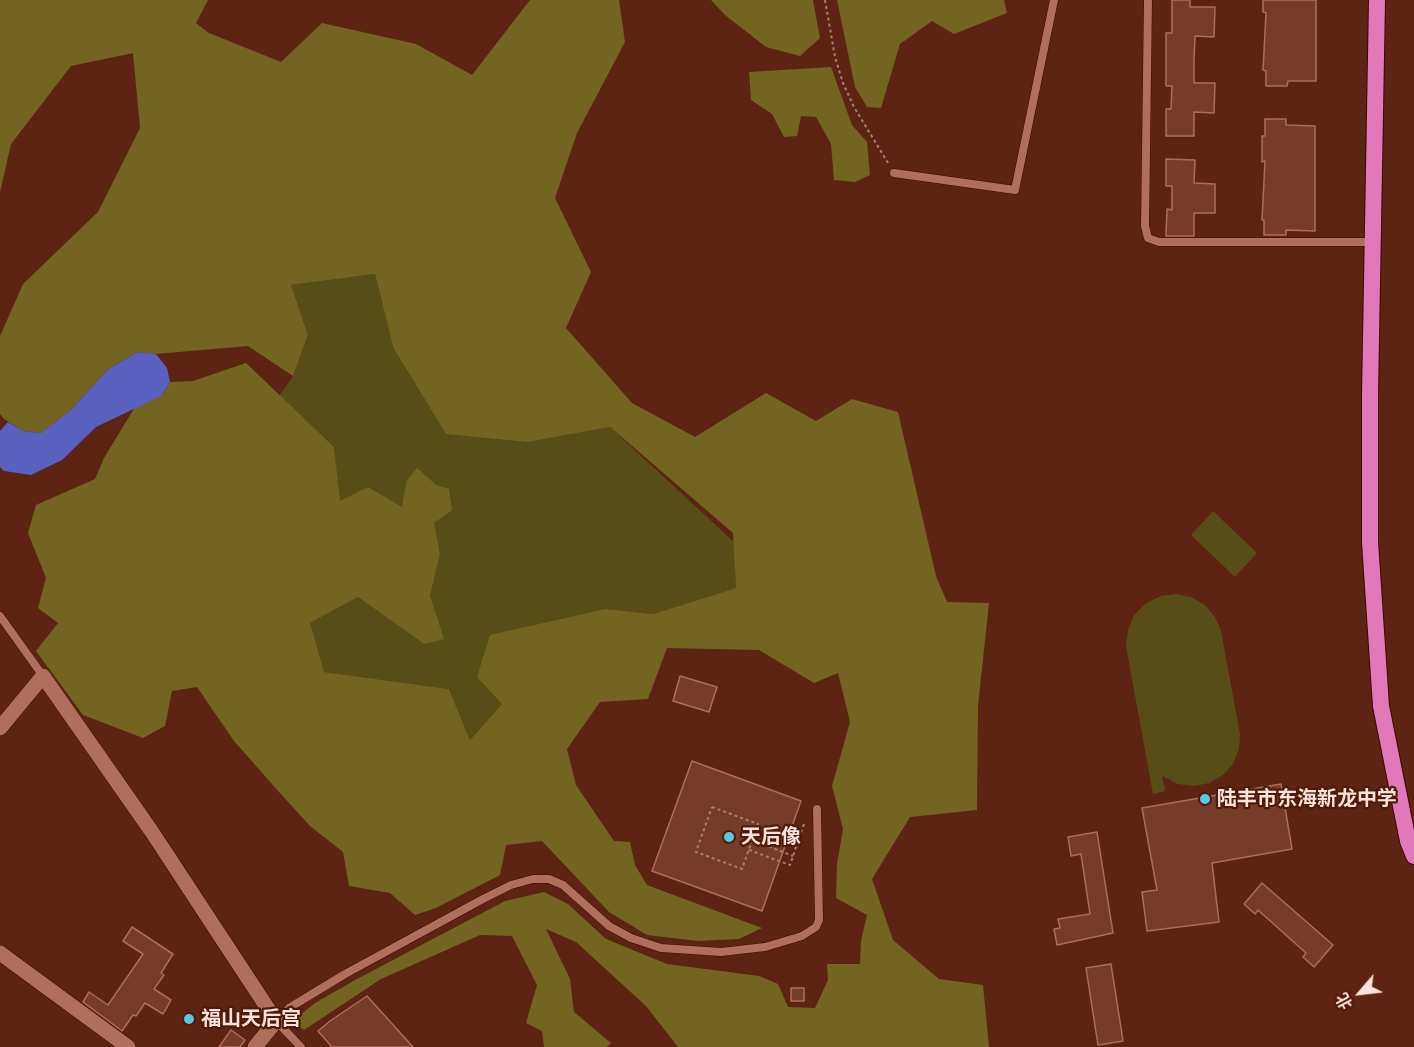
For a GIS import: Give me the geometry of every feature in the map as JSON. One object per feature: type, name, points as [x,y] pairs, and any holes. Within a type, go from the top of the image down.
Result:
[{"type":"highway","points":[[1377,0],[1370,542],[1381,706],[1408,841],[1414,856]]},
{"type":"street","points":[[0,728],[43,676],[152,831],[276,1021],[255,1047]]},
{"type":"street","points":[[0,953],[128,1047]]},
{"type":"lane","points":[[894,172],[1015,190],[1054,0]]},
{"type":"lane","points":[[1148,0],[1145,226],[1148,238],[1159,242],[1373,242]]},
{"type":"lane","points":[[0,616],[43,676]]},
{"type":"lane","points":[[301,1047],[276,1021],[289,1008],[345,974],[511,885],[533,879],[549,879],[563,885],[609,926],[631,939],[661,948],[721,951],[765,947],[790,941],[809,933],[816,927],[819,920],[817,812]]},
{"type":"path","points":[[825,0],[835,57],[843,83],[854,107],[894,172]]},
{"type":"path","points":[[712,807],[758,824],[749,850],[742,869],[696,852],[712,807]]},
{"type":"path","points":[[749,850],[790,865],[808,814],[817,812]]},
{"type":"path","points":[[752,840],[793,856]]},
{"type":"shaded area","points":[[0,0],[208,0],[196,23],[209,33],[281,62],[322,23],[416,44],[472,75],[530,0],[619,0],[625,42],[577,133],[555,198],[591,272],[566,328],[632,403],[695,437],[766,393],[816,421],[852,399],[898,412],[936,576],[947,602],[989,603],[978,706],[977,810],[910,817],[872,879],[893,940],[939,979],[983,985],[989,1047],[678,1047],[646,1006],[576,942],[546,929],[570,979],[574,1012],[611,1043],[607,1047],[544,1047],[542,1031],[526,1023],[537,985],[512,936],[480,935],[381,979],[304,1030],[292,1022],[315,1003],[355,980],[505,901],[544,892],[568,904],[606,939],[667,964],[759,976],[778,984],[788,1007],[815,1008],[828,980],[827,964],[860,964],[861,941],[867,915],[836,898],[837,864],[843,829],[832,786],[850,722],[838,673],[814,683],[759,650],[667,648],[648,699],[600,702],[567,749],[576,785],[614,841],[630,842],[635,865],[647,885],[762,928],[739,939],[698,941],[647,935],[609,912],[542,841],[506,845],[500,875],[436,908],[415,915],[390,893],[349,886],[343,852],[310,826],[279,792],[234,741],[197,687],[172,691],[165,726],[143,738],[83,715],[36,651],[58,623],[38,608],[46,578],[28,533],[36,505],[95,479],[104,458],[135,407],[161,396],[170,382],[193,381],[246,363],[334,447],[340,501],[368,487],[402,507],[406,482],[417,468],[436,485],[449,489],[452,510],[434,523],[440,554],[430,596],[444,639],[424,644],[358,597],[310,623],[324,672],[449,689],[470,740],[502,704],[477,677],[490,635],[606,609],[653,614],[736,588],[733,533],[610,427],[528,442],[446,434],[393,347],[375,274],[291,285],[308,335],[293,376],[248,346],[156,354],[137,352],[107,370],[72,409],[41,433],[23,431],[4,419],[0,414],[0,336],[23,284],[98,212],[140,128],[133,53],[71,66],[11,144],[0,192]]},
{"type":"shaded area","points":[[711,0],[813,0],[820,38],[800,56],[766,47],[725,15]]},
{"type":"shaded area","points":[[837,0],[1004,0],[1007,13],[954,34],[932,21],[900,44],[881,108],[867,107],[855,87]]},
{"type":"shaded area","points":[[831,67],[852,125],[867,142],[870,175],[855,182],[834,180],[831,144],[816,117],[801,116],[797,136],[784,137],[772,114],[751,100],[749,72]]},
{"type":"shaded area","points":[[375,274],[393,347],[528,442],[610,427],[734,542],[736,588],[653,614],[606,609],[502,704],[470,740],[449,689],[323,672],[310,623],[358,597],[424,644],[430,596],[440,554],[433,523],[406,482],[403,507],[339,501],[334,447],[279,396],[293,376],[308,335],[291,285]]},
{"type":"shaded area","points":[[137,352],[156,354],[167,368],[170,382],[161,396],[96,427],[62,460],[31,475],[4,471],[0,467],[0,431],[8,422],[23,431],[41,433],[72,409],[107,370]]},
{"type":"shaded area","points":[[1213,511],[1257,553],[1235,577],[1191,535]]},
{"type":"shaded area","points":[[1176,594],[1191,597],[1205,605],[1215,617],[1221,631],[1240,734],[1239,749],[1233,764],[1223,775],[1209,783],[1194,786],[1178,784],[1162,776],[1165,791],[1153,794],[1126,646],[1128,630],[1134,615],[1146,603],[1161,596]]},
{"type":"building","points":[[1172,0],[1190,0],[1190,7],[1215,7],[1214,37],[1195,36],[1194,60],[1194,83],[1215,83],[1214,113],[1194,112],[1194,136],[1166,136],[1166,109],[1171,109],[1172,86],[1166,86],[1166,33],[1172,33]]},
{"type":"building","points":[[1263,0],[1316,0],[1316,81],[1288,81],[1287,86],[1266,86],[1266,71],[1263,70],[1266,13],[1263,12]]},
{"type":"building","points":[[1265,119],[1286,119],[1286,125],[1315,126],[1315,231],[1286,230],[1286,235],[1264,235],[1264,220],[1262,220],[1265,161],[1262,162],[1262,136],[1265,136]]},
{"type":"building","points":[[1166,159],[1195,160],[1194,183],[1215,184],[1215,213],[1194,213],[1194,236],[1166,236],[1167,209],[1172,210],[1172,186],[1166,186]]},
{"type":"building","points":[[680,676],[717,687],[709,712],[673,701]]},
{"type":"building","points":[[692,761],[801,801],[762,911],[652,871]]},
{"type":"building","points":[[1281,784],[1292,849],[1212,863],[1219,922],[1147,931],[1142,892],[1157,890],[1142,808]]},
{"type":"building","points":[[1097,832],[1113,933],[1057,945],[1054,929],[1060,928],[1058,919],[1090,914],[1081,854],[1071,856],[1068,837]]},
{"type":"building","points":[[1262,883],[1333,945],[1314,967],[1303,957],[1306,953],[1258,910],[1255,914],[1244,904]]},
{"type":"building","points":[[132,927],[173,954],[161,973],[164,975],[154,989],[171,1000],[163,1014],[145,1003],[122,1031],[83,1002],[89,992],[108,1005],[143,954],[123,941]]},
{"type":"building","points":[[1111,964],[1123,1041],[1098,1045],[1086,968]]},
{"type":"building","points":[[791,988],[804,988],[804,1001],[791,1001]]},
{"type":"building","points":[[367,996],[413,1047],[332,1047],[318,1031]]},
{"type":"building","points":[[231,1030],[245,1040],[240,1047],[219,1047]]},
{"type":"place","name":"陆丰市东海新龙中学","points":[[1205,799]]},
{"type":"place","name":"天后像","points":[[729,837]]},
{"type":"place","name":"福山天后宫","points":[[189,1019]]}]
